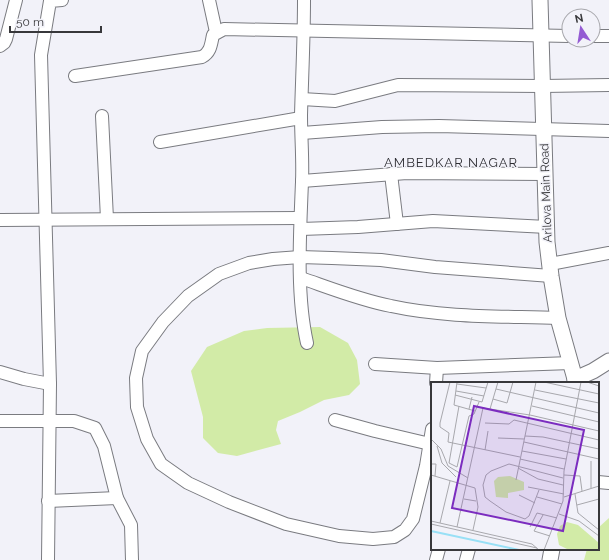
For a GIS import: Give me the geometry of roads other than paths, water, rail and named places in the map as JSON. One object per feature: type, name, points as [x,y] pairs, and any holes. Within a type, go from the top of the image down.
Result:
[{"type":"street","points":[[0,46],[4,43],[6,38],[5,24],[16,0]]},
{"type":"street","points":[[48,560],[50,384],[41,55],[50,1],[62,0]]},
{"type":"street","points":[[209,0],[216,32]]},
{"type":"street","points":[[304,0],[300,257],[302,324],[306,343]]},
{"type":"street","name":"Arilova Main Road","points":[[540,0],[545,174],[550,270],[558,318],[575,381]]},
{"type":"street","points":[[75,76],[202,57],[211,49],[213,35],[224,29],[561,36]]},
{"type":"street","points":[[302,100],[335,101],[398,84],[609,86]]},
{"type":"street","points":[[102,116],[107,219]]},
{"type":"street","points":[[160,142],[301,118]]},
{"type":"street","points":[[302,133],[382,127],[439,126],[609,131]]},
{"type":"street","points":[[302,181],[407,173],[545,174]]},
{"type":"street","points":[[391,174],[397,224]]},
{"type":"street","points":[[0,220],[107,219],[300,223],[358,227],[433,221],[547,227]]},
{"type":"street","points":[[431,436],[426,487],[413,519],[405,530],[394,536],[373,539],[338,536],[286,524],[229,502],[188,483],[161,464],[147,439],[137,407],[136,378],[142,351],[163,322],[188,296],[219,274],[248,263],[300,257],[381,260],[435,267],[550,270],[609,253]]},
{"type":"street","points":[[301,278],[390,306],[417,311],[455,315],[558,318]]},
{"type":"street","points":[[575,381],[609,361]]},
{"type":"street","points":[[374,364],[437,368],[571,363]]},
{"type":"street","points":[[436,382],[437,368]]},
{"type":"street","points":[[0,372],[24,379],[50,384]]},
{"type":"street","points":[[335,420],[430,444]]},
{"type":"street","points":[[0,421],[74,421],[95,428],[104,446],[117,498],[131,525],[132,560]]},
{"type":"street","points":[[599,482],[609,483]]},
{"type":"street","points":[[48,501],[117,498]]},
{"type":"street","points":[[436,560],[439,550]]},
{"type":"street","points":[[466,560],[469,550]]},
{"type":"street","points":[[550,560],[552,550]]},
{"type":"district","name":"AMBEDKAR NAGAR","points":[[451,162]]}]
